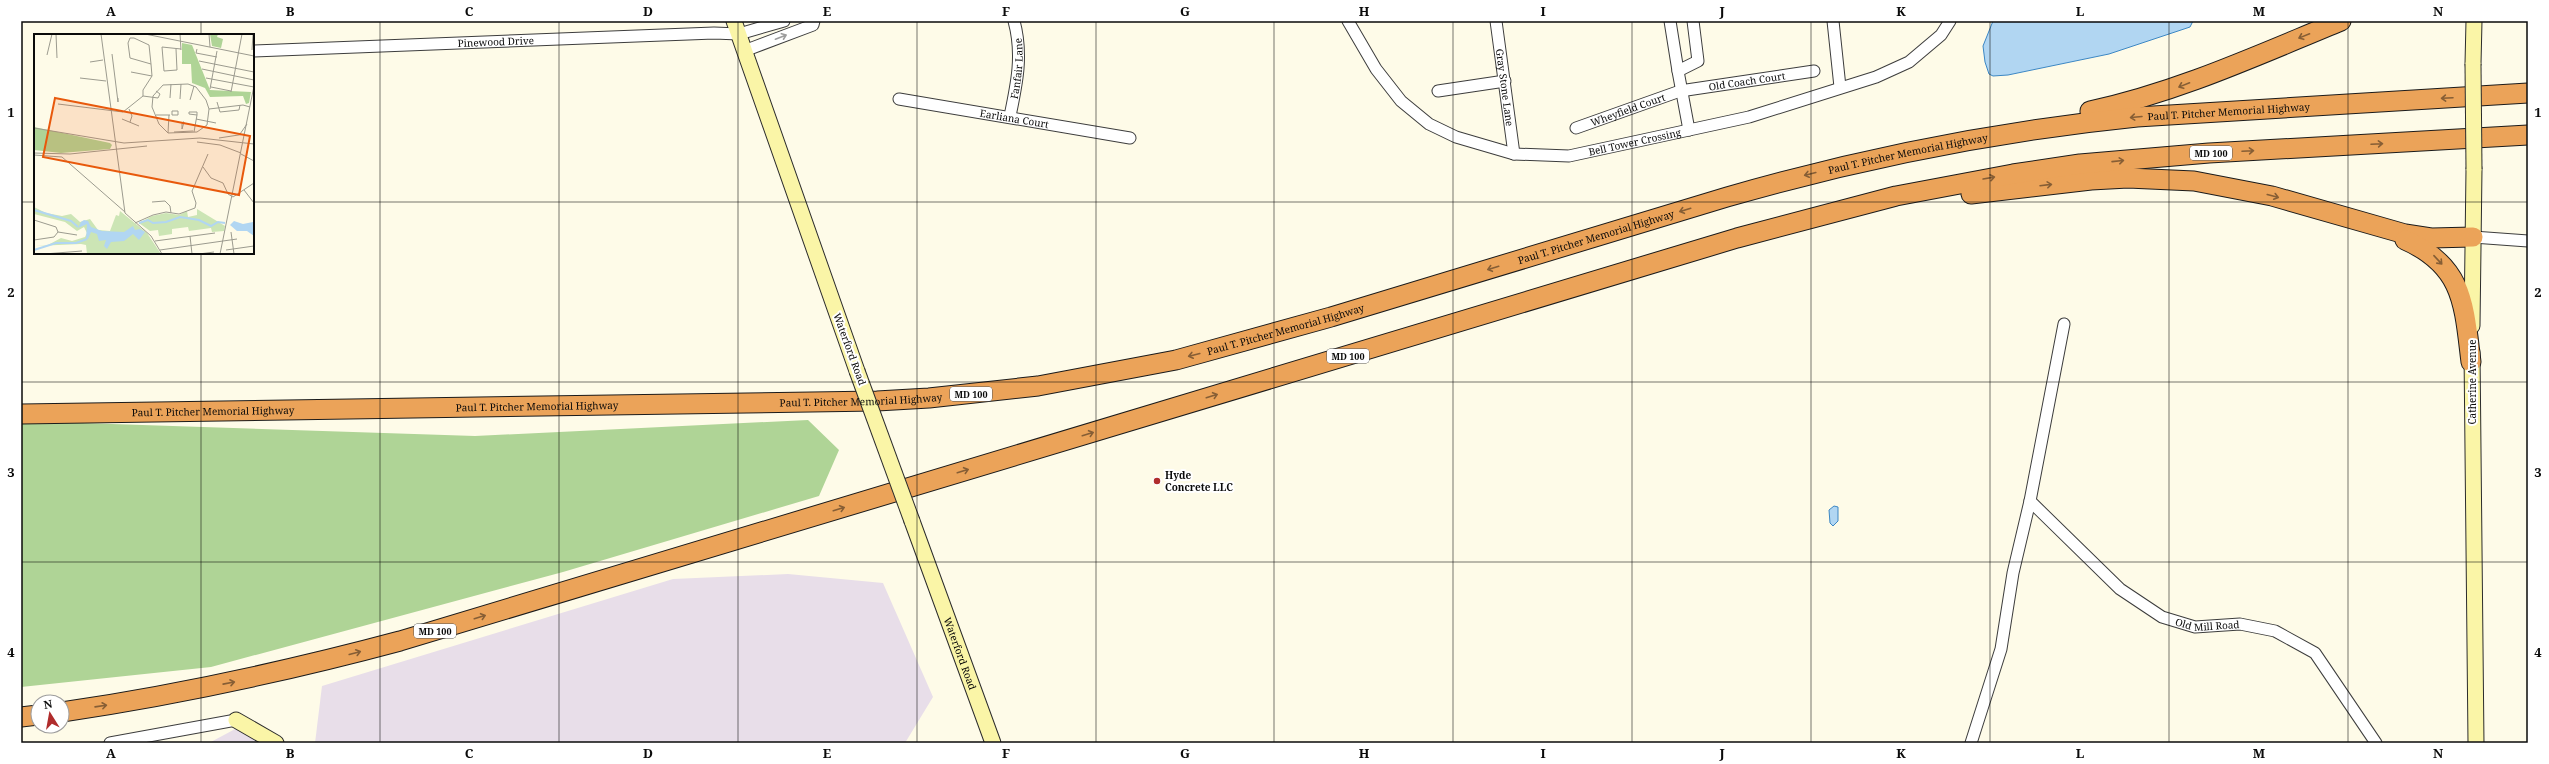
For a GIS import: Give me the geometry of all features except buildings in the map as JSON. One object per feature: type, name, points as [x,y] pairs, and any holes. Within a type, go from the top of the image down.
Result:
[{"type":"highway","points":[[1927,146],[2004,126],[2139,101],[2176,88],[2340,21]]},
{"type":"highway","name":"Paul T. Pitcher Memorial Highway","points":[[21,414],[877,401],[929,398],[1038,386],[1116,373],[1252,340],[1735,195],[1857,162],[1927,146],[2074,123],[2137,117],[2528,93]]},
{"type":"highway","name":"MD 100","points":[[70,711],[168,696],[243,680],[400,641],[1737,238],[1896,196],[2013,174],[2133,159],[2528,135]]},
{"type":"highway","points":[[1896,196],[1934,198],[2091,180],[2164,179],[2231,186],[2367,223],[2431,238],[2474,238]]},
{"type":"highway","points":[[2367,223],[2421,247],[2435,256],[2446,269],[2464,304],[2472,362]]},
{"type":"street","name":"Pinewood Drive","points":[[254,51],[714,33],[736,28],[784,21]]},
{"type":"street","points":[[744,51],[813,25],[814,21]]},
{"type":"street","name":"Fanfair Lane","points":[[1010,116],[1020,70],[1018,38],[1014,21]]},
{"type":"street","name":"Bell Tower Crossing","points":[[1348,21],[1376,69],[1401,101],[1429,124],[1456,137],[1514,154],[1569,156],[1749,117],[1840,87],[1876,77],[1909,62],[1941,34],[1950,21]]},
{"type":"street","name":"Gray Stone Lane","points":[[1496,21],[1514,154]]},
{"type":"street","points":[[1670,21],[1680,91],[1689,130]]},
{"type":"street","points":[[1678,71],[1698,61],[1693,21]]},
{"type":"street","points":[[1833,21],[1840,87]]},
{"type":"street","name":"Catherine Avenue","points":[[2474,21],[2474,238],[2472,362],[2476,743]]},
{"type":"street","name":"Waterford Road","points":[[736,28],[858,371],[993,743]]},
{"type":"street","name":"Old Coach Court","points":[[1680,91],[1814,71]]},
{"type":"street","points":[[1438,90],[1505,81]]},
{"type":"street","name":"Wheyfield Court","points":[[1576,128],[1680,91]]},
{"type":"street","name":"Earliana Court","points":[[900,98],[1130,138]]},
{"type":"street","points":[[2474,238],[2528,241]]},
{"type":"street","points":[[1971,743],[2001,649],[2013,573],[2030,502],[2064,324]]},
{"type":"street","name":"Old Mill Road","points":[[2030,502],[2120,589],[2162,617],[2195,627],[2240,624],[2275,631],[2315,653],[2376,743]]},
{"type":"street","points":[[110,743],[236,720],[276,743]]},
{"type":"shaded area","points":[[788,574],[883,583],[933,697],[905,743],[315,743],[322,686],[673,579]]},
{"type":"shaded area","points":[[237,728],[262,743],[209,743]]},
{"type":"green space","points":[[808,420],[839,450],[819,496],[563,572],[211,667],[21,687],[21,421],[475,436]]},
{"type":"water","points":[[1993,21],[2193,21],[2190,27],[2109,54],[2008,75],[1993,76],[1989,74],[1985,62],[1983,46]]},
{"type":"water","points":[[1834,506],[1838,507],[1838,521],[1833,526],[1830,523],[1829,510]]},
{"type":"place","name":"Hyde Concrete LLC","points":[[1157,481]]}]
